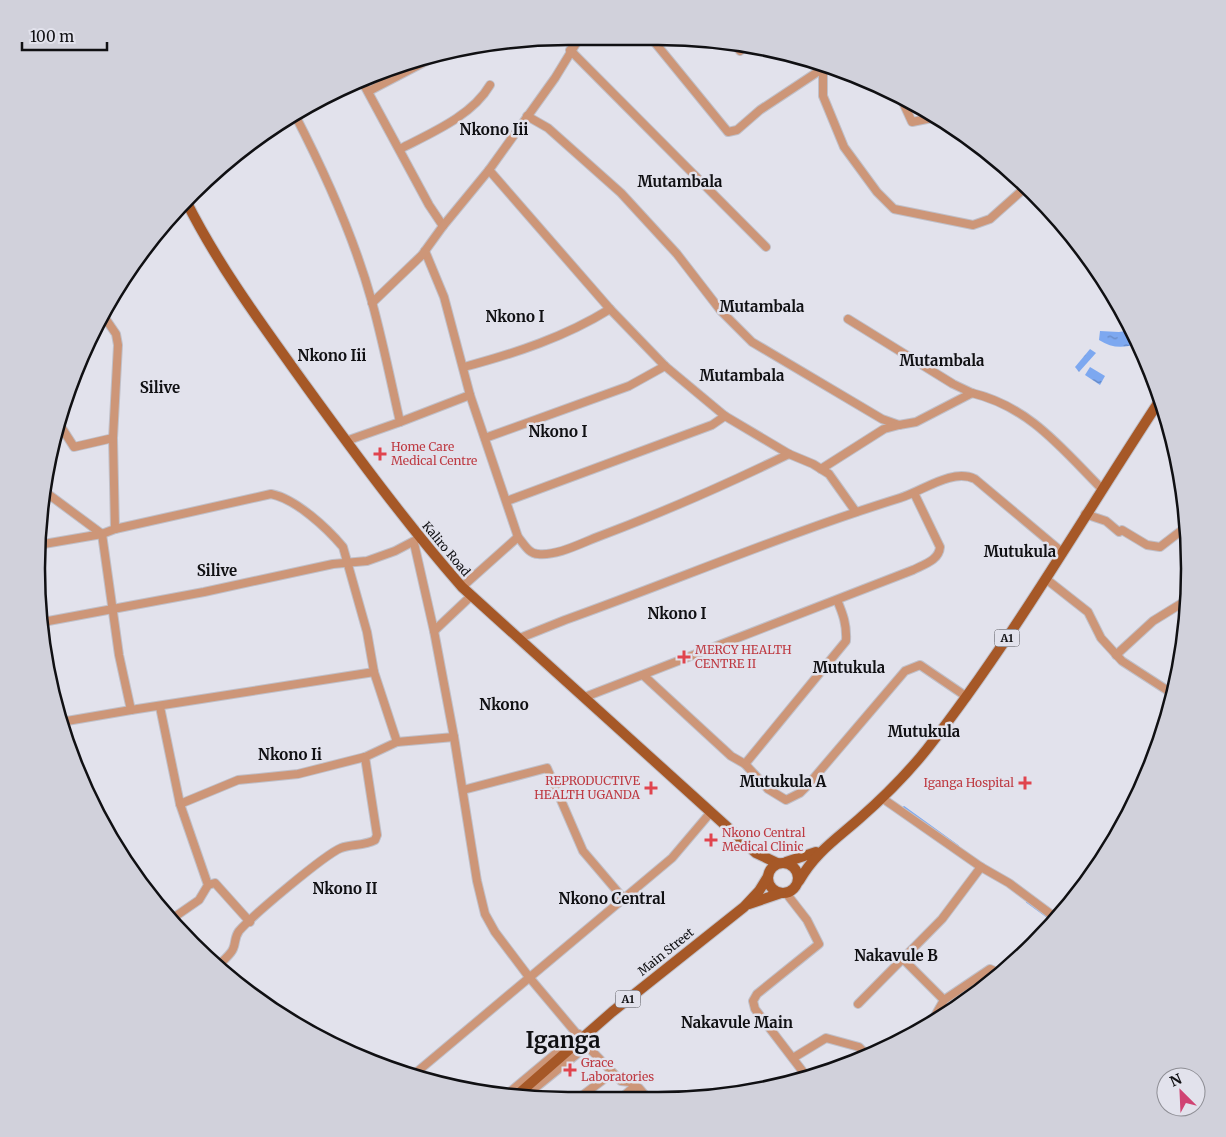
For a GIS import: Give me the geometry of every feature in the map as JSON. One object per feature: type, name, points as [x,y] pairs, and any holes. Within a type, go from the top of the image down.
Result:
[{"type":"main road","name":"Kaliro Road","points":[[189,207],[207,241],[233,283],[416,540],[471,596],[520,638],[756,853],[767,876]]},
{"type":"main road","name":"A1","points":[[744,907],[763,898],[784,893],[794,888],[809,863],[822,849],[882,798],[924,753],[967,697],[1046,579],[1155,407]]},
{"type":"main road","name":"A1","points":[[744,907],[759,891],[767,876],[782,862],[802,858],[822,849]]},
{"type":"main road","name":"Kaliro Road","points":[[756,853],[782,862]]},
{"type":"main road","points":[[782,862],[795,871],[799,881]]},
{"type":"main road","points":[[767,876],[772,888],[784,893]]},
{"type":"main road","name":"Main Street","points":[[523,1090],[582,1039],[744,907]]},
{"type":"street","points":[[372,303],[425,251],[489,170],[555,78],[574,45]]},
{"type":"street","points":[[657,45],[728,132],[737,130],[760,110],[816,70]]},
{"type":"street","points":[[570,50],[766,247]]},
{"type":"street","points":[[369,91],[408,71]]},
{"type":"street","points":[[823,72],[823,96],[844,147],[877,192],[894,209],[972,225],[990,219],[1021,191]]},
{"type":"street","points":[[400,148],[456,118],[481,100],[490,85]]},
{"type":"street","points":[[366,86],[429,205],[443,226]]},
{"type":"street","points":[[905,108],[912,122],[926,119]]},
{"type":"street","points":[[528,116],[548,128],[621,193],[677,254],[721,310],[752,342],[882,419],[899,425]]},
{"type":"street","points":[[298,121],[330,185],[347,228],[372,303],[400,422]]},
{"type":"street","points":[[489,170],[610,309],[665,366],[725,416],[789,454],[830,474],[856,512]]},
{"type":"street","points":[[425,251],[444,297],[452,334],[464,367],[470,395],[518,538],[531,552],[538,554],[560,551],[724,486],[789,454]]},
{"type":"street","points":[[464,367],[552,340],[584,325],[610,309]]},
{"type":"street","points":[[848,319],[956,386],[972,394],[986,397],[1016,412],[1055,438],[1102,489]]},
{"type":"street","points":[[107,321],[116,334],[118,345],[113,438],[115,529]]},
{"type":"street","points":[[485,438],[629,386],[665,366]]},
{"type":"street","points":[[953,402],[956,386]]},
{"type":"street","points":[[821,469],[884,429],[916,422],[972,394]]},
{"type":"street","points":[[346,441],[470,395]]},
{"type":"street","points":[[507,501],[712,425],[725,416]]},
{"type":"street","points":[[64,431],[74,447],[113,438]]},
{"type":"street","points":[[520,638],[856,512],[914,494],[958,475],[966,475],[975,479],[1062,552]]},
{"type":"street","points":[[46,544],[102,534],[115,529],[271,494],[294,503],[343,546],[367,632],[374,672],[397,742]]},
{"type":"street","points":[[585,697],[913,570],[939,554],[940,547],[914,494]]},
{"type":"street","points":[[50,495],[102,534],[112,610],[131,710]]},
{"type":"street","points":[[1086,514],[1106,521],[1118,532],[1122,530],[1147,545],[1160,547],[1180,532]]},
{"type":"street","points":[[462,587],[518,538]]},
{"type":"street","points":[[48,621],[112,610],[332,564],[349,564],[382,557],[416,540],[454,737],[477,881],[485,914],[495,932],[529,977],[582,1039],[612,1073],[621,1081],[630,1082],[641,1092]]},
{"type":"street","points":[[1046,579],[1088,612],[1101,638],[1122,661],[1166,690]]},
{"type":"street","points":[[434,631],[471,596]]},
{"type":"street","points":[[745,764],[846,641],[845,622],[837,600]]},
{"type":"street","points":[[1116,655],[1153,621],[1180,604]]},
{"type":"street","points":[[643,674],[731,756],[745,764],[768,789],[786,800],[800,793],[807,786],[905,671],[920,665],[967,697]]},
{"type":"street","points":[[68,721],[374,672]]},
{"type":"street","points":[[160,707],[180,804],[208,884]]},
{"type":"street","points":[[180,804],[238,780],[298,774],[365,758],[397,742],[454,737]]},
{"type":"street","points":[[222,961],[233,950],[235,937],[250,922],[326,857],[342,848],[366,844],[375,840],[377,835],[365,758]]},
{"type":"street","points":[[463,790],[547,768],[583,851],[623,898]]},
{"type":"street","points":[[882,798],[981,867],[1010,883],[1051,914]]},
{"type":"street","points":[[419,1070],[672,858],[711,812]]},
{"type":"street","points":[[858,1004],[942,919],[981,867]]},
{"type":"street","points":[[176,916],[198,900],[208,884],[215,883],[250,922]]},
{"type":"street","points":[[784,893],[807,920],[819,944],[757,994],[753,1001],[755,1009],[804,1071]]},
{"type":"street","points":[[902,958],[944,1000]]},
{"type":"street","points":[[938,1010],[944,1000],[990,969],[993,970]]},
{"type":"street","points":[[793,1058],[826,1038],[859,1047],[862,1050]]},
{"type":"street","name":"Main Street","points":[[514,1089],[582,1039]]},
{"type":"street","name":"Main Street","points":[[530,1091],[582,1039]]},
{"type":"street","points":[[587,1092],[612,1073]]},
{"type":"street","points":[[628,1092],[635,1086]]},
{"type":"water","points":[[1100,331],[1124,331],[1131,345],[1118,347],[1108,345],[1099,340]]},
{"type":"water","points":[[1090,349],[1096,353],[1079,372],[1075,367]]},
{"type":"water","points":[[1090,367],[1105,376],[1100,385],[1085,375]]},
{"type":"waterway","points":[[904,807],[958,846]]},
{"type":"waterway","points":[[1027,902],[1048,917]]},
{"type":"place","name":"Home Care Medical Centre","points":[[380,454]]},
{"type":"place","name":"MERCY HEALTH CENTRE II","points":[[684,657]]},
{"type":"place","name":"Iganga Hospital","points":[[1025,783]]},
{"type":"place","name":"REPRODUCTIVE HEALTH UGANDA","points":[[651,788]]},
{"type":"place","name":"Nkono Central Medical Clinic","points":[[711,840]]},
{"type":"place","name":"Grace Laboratories","points":[[570,1070]]},
{"type":"district","name":"Nkono Iii","points":[[494,130]]},
{"type":"district","name":"Mutambala","points":[[680,182]]},
{"type":"district","name":"Mutambala","points":[[762,307]]},
{"type":"district","name":"Nkono I","points":[[515,317]]},
{"type":"district","name":"Nkono Iii","points":[[332,356]]},
{"type":"district","name":"Mutambala","points":[[942,361]]},
{"type":"district","name":"Mutambala","points":[[742,376]]},
{"type":"district","name":"Silive","points":[[160,388]]},
{"type":"district","name":"Nkono I","points":[[558,432]]},
{"type":"district","name":"Mutukula","points":[[1020,552]]},
{"type":"district","name":"Silive","points":[[217,571]]},
{"type":"district","name":"Nkono I","points":[[677,614]]},
{"type":"district","name":"Mutukula","points":[[849,668]]},
{"type":"district","name":"Nkono","points":[[504,705]]},
{"type":"district","name":"Mutukula","points":[[924,732]]},
{"type":"district","name":"Nkono Ii","points":[[290,755]]},
{"type":"district","name":"Mutukula A","points":[[783,782]]},
{"type":"district","name":"Nkono II","points":[[345,889]]},
{"type":"district","name":"Nkono Central","points":[[612,899]]},
{"type":"district","name":"Nakavule B","points":[[896,956]]},
{"type":"district","name":"Nakavule Main","points":[[737,1023]]},
{"type":"district","name":"Iganga","points":[[563,1040]]}]
